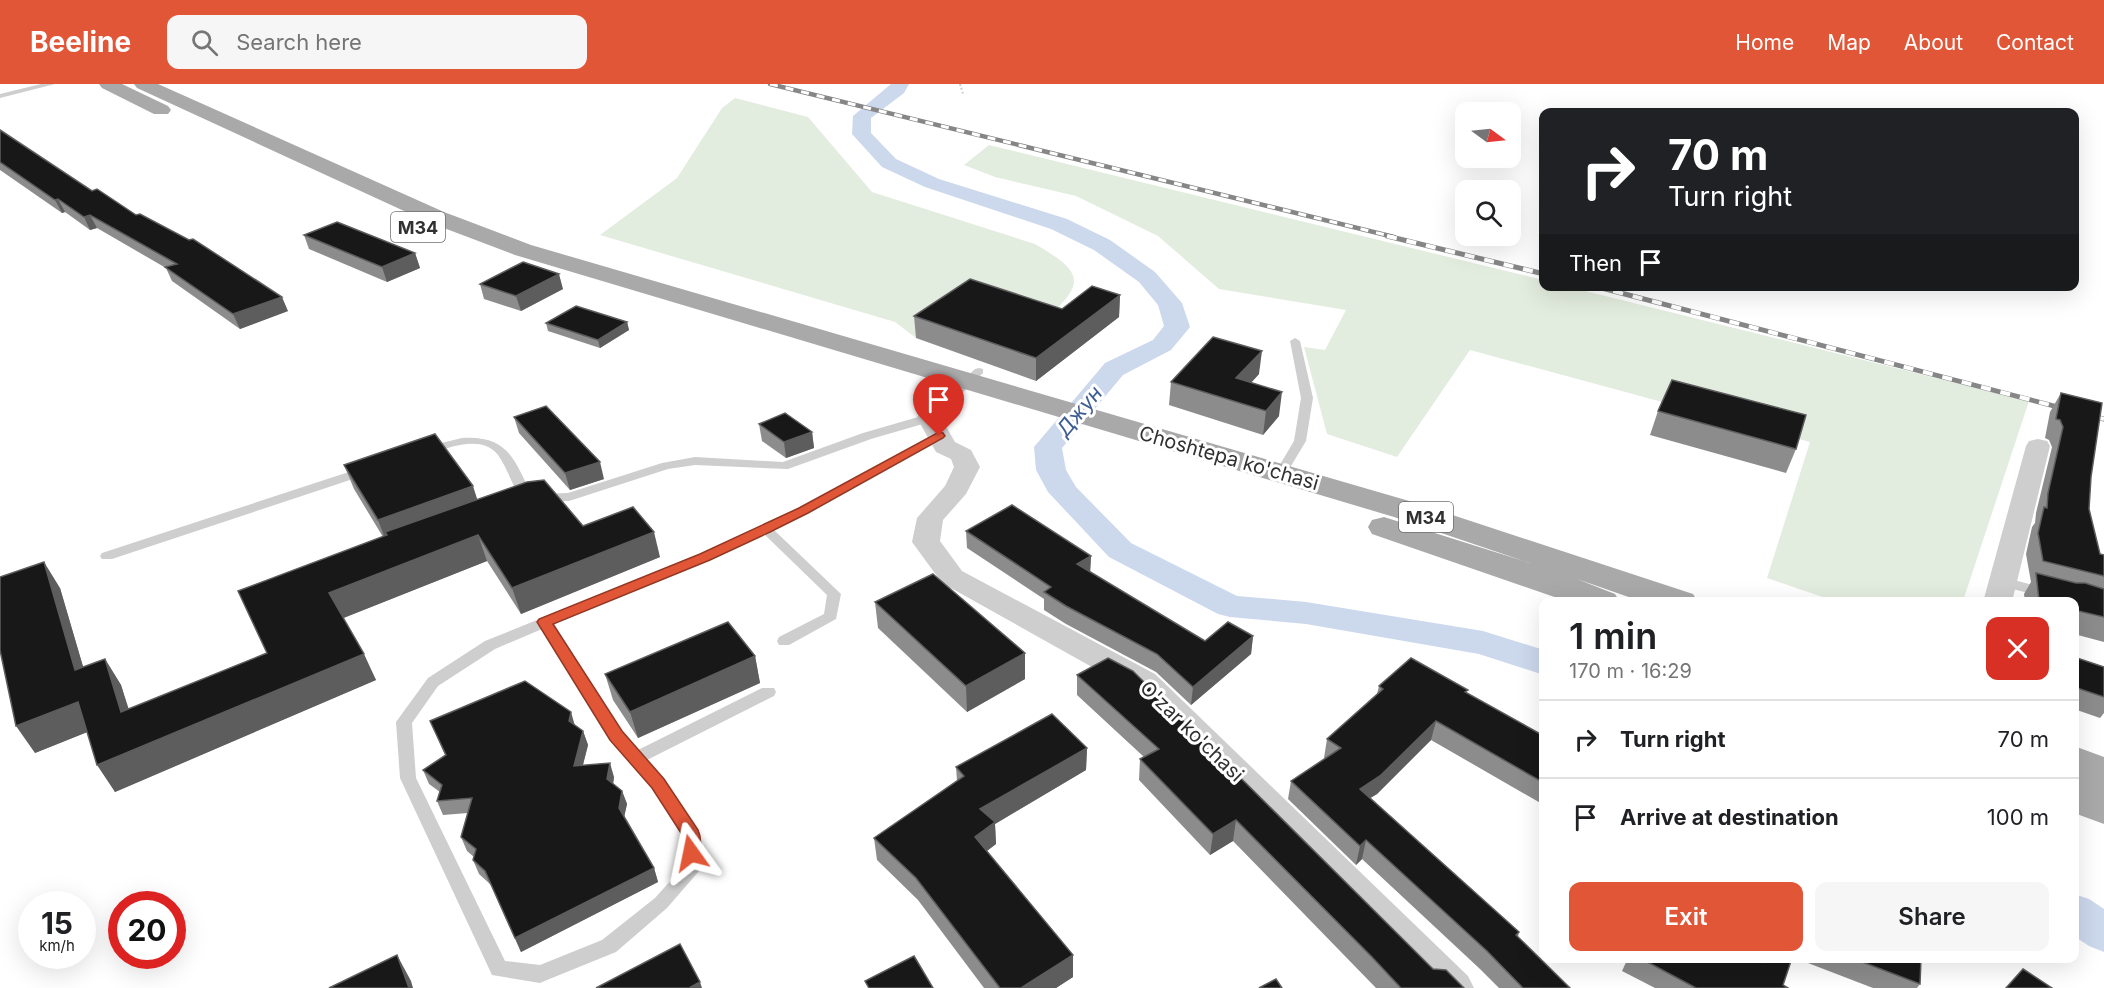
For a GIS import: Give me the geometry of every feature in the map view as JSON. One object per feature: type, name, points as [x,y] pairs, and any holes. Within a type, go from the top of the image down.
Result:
[{"type":"main road","name":"M34","points":[[108,84],[258,156]]},
{"type":"main road","name":"M34","points":[[143,84],[285,148]]},
{"type":"main road","points":[[258,156],[285,148]]},
{"type":"main road","name":"Choshtepa ko'chasi","points":[[285,148],[478,234],[570,264],[774,324],[959,398]]},
{"type":"main road","name":"Choshtepa ko'chasi","points":[[258,156],[418,227],[505,262],[959,398],[1163,448],[1281,473],[1512,544],[1666,597]]},
{"type":"main road","name":"Choshtepa ko'chasi","points":[[1163,448],[1378,525],[1591,597]]},
{"type":"main road","points":[[2079,763],[2104,774]]},
{"type":"main road","points":[[2079,796],[2104,808]]},
{"type":"street","name":"O'zar ko'chasi","points":[[959,398],[945,447],[962,455],[967,467],[957,489],[930,518],[926,542],[952,577],[1144,682],[1454,988]]},
{"type":"street","points":[[1999,592],[2038,446]]},
{"type":"lane","points":[[0,96],[31,86],[51,84]]},
{"type":"lane","points":[[1281,473],[1300,441],[1307,398],[1295,341]]},
{"type":"lane","points":[[412,455],[447,444],[484,442],[500,450],[523,503],[568,497],[666,466],[695,461],[784,466],[867,436],[959,398]]},
{"type":"lane","points":[[544,622],[616,736],[658,783],[692,835],[690,871],[661,903],[609,946],[540,974],[499,969],[408,778],[404,722],[432,682],[490,645],[544,622],[705,557],[803,511],[959,398]]},
{"type":"lane","points":[[106,556],[378,466]]},
{"type":"lane","points":[[766,529],[834,594],[831,616],[784,641]]},
{"type":"lane","points":[[1999,592],[2058,596]]},
{"type":"lane","points":[[637,759],[768,692]]},
{"type":"path","points":[[960,84],[963,94]]},
{"type":"green space","points":[[735,98],[808,117],[872,192],[1035,244],[1065,264],[1072,273],[1074,281],[1072,290],[1041,324],[971,301],[916,338],[895,322],[600,235],[677,178],[722,108]]},
{"type":"green space","points":[[989,145],[1539,279],[1539,291],[1585,291],[2029,401],[1964,597],[1822,597],[1767,578],[1810,442],[1470,350],[1397,457],[1327,434],[1304,347],[1325,350],[1346,310],[1219,289],[1158,236],[1076,196],[995,177],[964,165]]},
{"type":"building","points":[[0,130],[92,191],[97,189],[136,215],[140,214],[189,240],[193,239],[282,297],[233,314],[165,267],[177,264],[90,215],[84,217],[0,162]]},
{"type":"building","points":[[337,222],[415,253],[382,267],[304,235]]},
{"type":"building","points":[[523,262],[559,274],[516,296],[480,284]]},
{"type":"building","points":[[970,279],[1062,309],[1092,286],[1120,295],[1036,358],[914,316]]},
{"type":"building","points":[[576,306],[627,322],[598,340],[546,323]]},
{"type":"building","points":[[1213,337],[1262,351],[1236,378],[1282,392],[1266,411],[1171,382]]},
{"type":"building","points":[[1672,380],[1806,415],[1796,449],[1658,411]]},
{"type":"building","points":[[2061,393],[2102,403],[2091,477],[2089,509],[2100,554],[2104,555],[2104,576],[2043,561],[2038,533],[2044,507],[2047,508],[2048,493],[2063,427],[2060,420],[2056,419]]},
{"type":"building","points":[[546,406],[600,462],[565,473],[514,417]]},
{"type":"building","points":[[785,413],[812,432],[784,442],[759,424]]},
{"type":"building","points":[[435,434],[473,486],[378,520],[344,465]]},
{"type":"building","points":[[544,480],[583,526],[633,507],[654,532],[512,588],[478,535],[329,593],[364,654],[97,765],[78,702],[16,726],[0,650],[0,577],[44,562],[75,670],[105,659],[121,712],[267,653],[238,591],[387,535],[385,532],[527,482]]},
{"type":"building","points":[[1012,505],[1091,556],[1077,564],[1205,641],[1228,622],[1253,636],[1193,687],[1157,654],[1044,592],[1051,587],[966,531]]},
{"type":"building","points":[[2036,573],[2085,583],[2104,589],[2104,617],[2079,611],[2079,597],[2039,597]]},
{"type":"building","points":[[933,574],[1025,653],[966,686],[875,602]]},
{"type":"building","points":[[728,622],[755,656],[630,712],[605,674]]},
{"type":"building","points":[[1108,658],[1133,671],[1433,969],[1446,970],[1464,988],[1401,988],[1236,820],[1213,834],[1140,759],[1159,749],[1077,675]]},
{"type":"building","points":[[1411,658],[1468,690],[1465,692],[1539,733],[1539,780],[1436,721],[1381,775],[1360,789],[1519,932],[1516,935],[1539,958],[1539,963],[1545,963],[1570,988],[1523,988],[1487,951],[1366,840],[1360,846],[1291,781],[1341,748],[1327,739],[1383,689],[1379,686]]},
{"type":"building","points":[[2079,659],[2104,667],[2104,697],[2079,689]]},
{"type":"building","points":[[525,681],[571,712],[569,721],[583,731],[574,766],[610,763],[607,779],[622,791],[619,808],[654,868],[515,938],[485,871],[473,860],[476,849],[461,837],[472,798],[437,801],[442,785],[423,770],[446,755],[430,721]]},
{"type":"building","points":[[1052,714],[1087,748],[980,809],[995,822],[975,837],[1073,955],[1021,988],[1000,988],[916,878],[874,838],[964,776],[956,767]]},
{"type":"building","points":[[680,944],[700,982],[689,988],[596,988]]},
{"type":"building","points":[[397,955],[409,988],[329,988]]},
{"type":"building","points":[[914,956],[933,988],[869,988],[865,981]]},
{"type":"building","points":[[1649,963],[1790,963],[1783,985],[1788,988],[1696,988]]},
{"type":"building","points":[[1865,963],[1921,963],[1920,984]]},
{"type":"building","points":[[2023,969],[2052,988],[2006,988]]},
{"type":"building","points":[[1276,979],[1282,988],[1259,988]]},
{"type":"waterway","name":"Джун","points":[[900,84],[898,89],[862,116],[862,134],[889,163],[932,183],[1059,224],[1102,245],[1147,277],[1170,303],[1177,327],[1162,345],[1114,369],[1048,447],[1051,470],[1063,492],[1120,550],[1230,606],[1306,613],[1483,643],[1539,661]]},
{"type":"waterway","name":"Джун","points":[[2079,916],[2104,933]]},
{"type":"railway","points":[[770,84],[1394,237]]},
{"type":"railway","points":[[1387,236],[1539,273]]},
{"type":"railway","points":[[1613,291],[2104,419]]},
{"type":"route","points":[[691,853],[692,835],[658,783],[616,736],[544,622],[705,557],[766,529],[939,436]]}]
